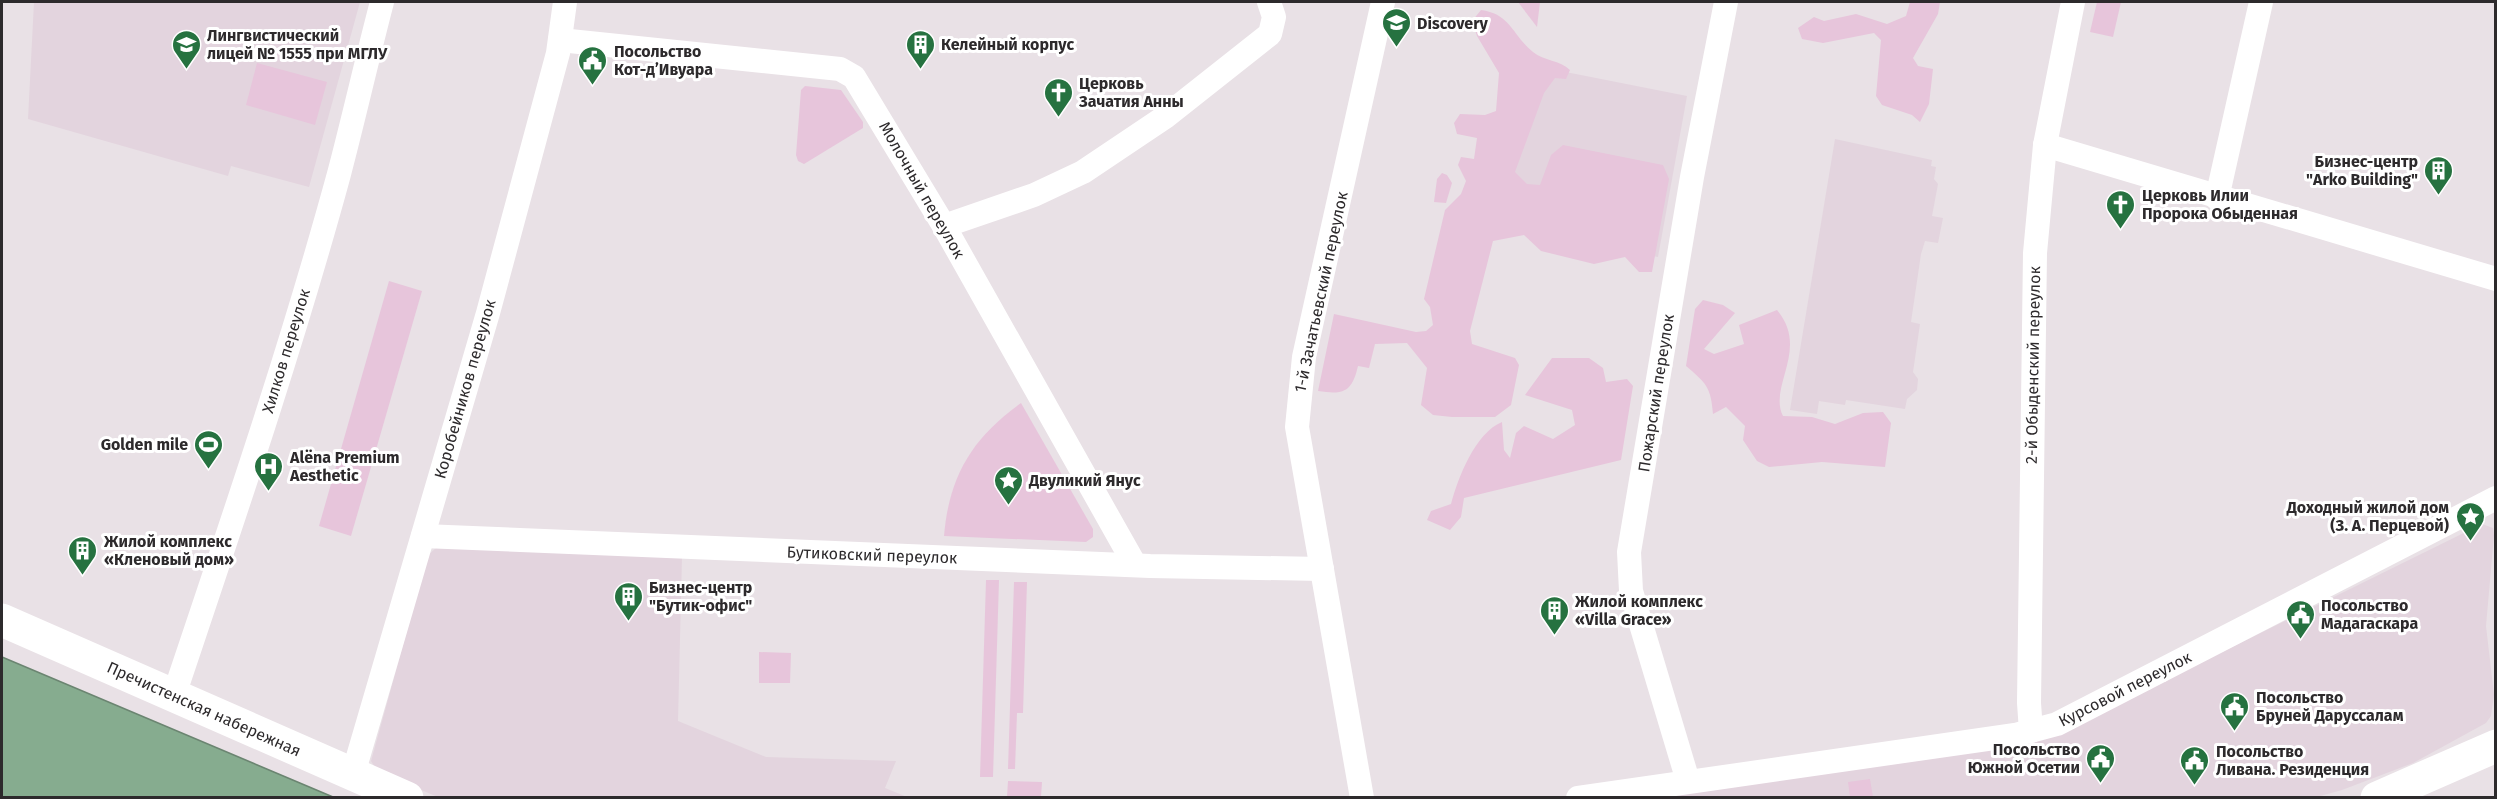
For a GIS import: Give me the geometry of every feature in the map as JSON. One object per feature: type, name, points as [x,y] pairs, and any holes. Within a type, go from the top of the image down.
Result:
[{"type":"main road","name":"Пречистенская набережная","points":[[2,620],[407,798]]},
{"type":"main road","points":[[2426,776],[2496,724]]},
{"type":"main road","points":[[2377,798],[2496,746]]},
{"type":"street","name":"Хилков переулок","points":[[174,695],[221,560],[293,329],[339,175],[382,2]]},
{"type":"street","name":"Коробейников переулок","points":[[353,774],[488,313],[560,40],[565,2]]},
{"type":"street","points":[[944,226],[1061,183],[1121,148],[1165,117],[1270,34],[1274,17],[1269,2]]},
{"type":"street","name":"1-й Зачатьевский переулок","points":[[1362,798],[1300,457],[1297,427],[1304,357],[1383,2]]},
{"type":"street","name":"Пожарский переулок","points":[[1688,781],[1632,591],[1629,552],[1692,177],[1726,2]]},
{"type":"street","name":"2-й Обыденский переулок","points":[[2031,731],[2029,681],[2035,253],[2045,145],[2073,2]]},
{"type":"street","points":[[2217,198],[2261,2]]},
{"type":"street","name":"Молочный переулок","points":[[560,40],[847,72],[860,83],[944,226],[1135,565]]},
{"type":"street","points":[[2045,145],[2217,198],[2496,279]]},
{"type":"street","name":"Курсовой переулок","points":[[1578,798],[2031,731],[2071,718],[2496,498]]},
{"type":"street","name":"Бутиковский переулок","points":[[423,536],[1135,565],[1322,569]]},
{"type":"shaded area","name":"Лингвистический лицей № 1555 при МГЛУ","points":[[34,2],[360,2],[309,187],[231,166],[228,176],[28,119]]},
{"type":"shaded area","points":[[1518,2],[1540,2],[1537,27]]},
{"type":"shaded area","points":[[1910,2],[1940,2],[1938,14],[1913,58],[1918,66],[1933,69],[1929,104],[1920,122],[1912,115],[1882,105],[1876,96],[1881,40],[1874,33],[1823,43],[1802,39],[1798,28],[1814,17],[1824,21],[1856,14],[1887,24],[1906,16]]},
{"type":"shaded area","points":[[2097,2],[2121,2],[2113,37],[2090,32]]},
{"type":"shaded area","points":[[1481,10],[1499,16],[1537,55],[1562,64],[1570,70],[1566,79],[1555,78],[1544,93],[1515,172],[1527,184],[1540,185],[1551,155],[1563,145],[1663,165],[1669,179],[1652,272],[1639,272],[1625,257],[1594,264],[1541,251],[1524,235],[1493,241],[1470,331],[1472,344],[1515,358],[1519,365],[1511,405],[1495,417],[1433,415],[1421,405],[1427,368],[1407,343],[1375,344],[1369,368],[1358,366],[1353,381],[1346,390],[1318,391],[1334,314],[1416,332],[1426,331],[1433,325],[1430,307],[1424,299],[1445,210],[1461,194],[1466,181],[1458,165],[1461,157],[1474,159],[1477,138],[1457,134],[1454,123],[1460,114],[1485,115],[1496,111],[1499,73],[1477,36],[1472,21]]},
{"type":"shaded area","points":[[1515,62],[1687,96],[1658,257],[1484,221]]},
{"type":"shaded area","points":[[257,63],[327,82],[315,125],[246,105]]},
{"type":"shaded area","points":[[805,86],[841,90],[863,122],[863,128],[804,164],[798,161],[796,155],[801,90]]},
{"type":"shaded area","points":[[1835,139],[1932,160],[1931,166],[1936,167],[1934,179],[1938,184],[1932,216],[1943,218],[1938,243],[1925,241],[1921,254],[1911,322],[1920,324],[1913,372],[1918,379],[1917,390],[1907,399],[1905,409],[1846,400],[1845,405],[1819,401],[1817,414],[1790,410]]},
{"type":"shaded area","points":[[1442,173],[1447,175],[1452,183],[1446,203],[1434,202],[1437,179]]},
{"type":"shaded area","points":[[389,281],[422,291],[351,536],[319,526]]},
{"type":"shaded area","points":[[1703,300],[1723,305],[1735,313],[1704,349],[1714,354],[1744,344],[1739,325],[1777,310],[1786,325],[1790,339],[1780,392],[1783,416],[1812,417],[1835,424],[1863,413],[1883,412],[1891,423],[1885,467],[1822,462],[1769,467],[1757,461],[1743,440],[1745,426],[1726,407],[1713,414],[1709,391],[1686,366],[1695,309]]},
{"type":"shaded area","points":[[1552,358],[1589,358],[1603,368],[1606,382],[1627,379],[1633,386],[1621,460],[1464,498],[1461,517],[1450,530],[1427,520],[1431,511],[1451,504],[1469,457],[1492,428],[1502,422],[1504,450],[1510,458],[1516,433],[1524,426],[1553,439],[1575,425],[1572,410],[1525,395]]},
{"type":"shaded area","points":[[1021,403],[1093,529],[1093,537],[1086,542],[944,536],[951,495],[966,460],[989,430]]},
{"type":"shaded area","points":[[2482,524],[2493,528],[2494,535],[2486,626],[2494,695],[2491,716],[2486,723],[2413,763],[2342,790],[2313,798],[1640,798],[2059,732]]},
{"type":"shaded area","points":[[436,548],[682,557],[678,721],[766,757],[896,761],[885,788],[907,797],[438,797],[378,772],[371,761],[428,555]]},
{"type":"shaded area","points":[[986,580],[999,580],[993,777],[980,777]]},
{"type":"shaded area","points":[[1014,582],[1027,582],[1023,713],[1017,713],[1015,769],[1008,769]]},
{"type":"shaded area","points":[[759,652],[791,653],[790,683],[759,683]]},
{"type":"shaded area","points":[[2,657],[333,797],[2,797]]},
{"type":"shaded area","points":[[1870,779],[1873,797],[1850,797],[1848,782]]},
{"type":"shaded area","points":[[1008,781],[1042,782],[1041,797],[1007,797]]},
{"type":"place","name":"Discovery","points":[[1396,48]]},
{"type":"place","name":"Лингвистический лицей № 1555 при МГЛУ","points":[[186,70]]},
{"type":"place","name":"Келейный корпус","points":[[920,70]]},
{"type":"place","name":"Посольство Кот-д’Ивуара","points":[[593,86]]},
{"type":"place","name":"Церковь Зачатия Анны","points":[[1058,118]]},
{"type":"place","name":"Бизнес-центр \"Arko Building\"","points":[[2439,196]]},
{"type":"place","name":"Церковь Илии Пророка Обыденная","points":[[2121,230]]},
{"type":"place","name":"Golden mile","points":[[209,470]]},
{"type":"place","name":"Alёna Premium Aesthetic","points":[[269,492]]},
{"type":"place","name":"Двуликий Янус","points":[[1008,506]]},
{"type":"place","name":"Доходный жилой дом (З. А. Перцевой)","points":[[2470,542]]},
{"type":"place","name":"Жилой комплекс «Кленовый дом»","points":[[83,576]]},
{"type":"place","name":"Бизнес-центр \"Бутик-офис\"","points":[[628,622]]},
{"type":"place","name":"Жилой комплекс «Villa Grace»","points":[[1554,636]]},
{"type":"place","name":"Посольство Мадагаскара","points":[[2300,640]]},
{"type":"place","name":"Посольство Бруней Даруссалам","points":[[2235,732]]},
{"type":"place","name":"Посольство Южной Осетии","points":[[2101,784]]},
{"type":"place","name":"Посольство Ливана. Резиденция","points":[[2195,786]]}]
